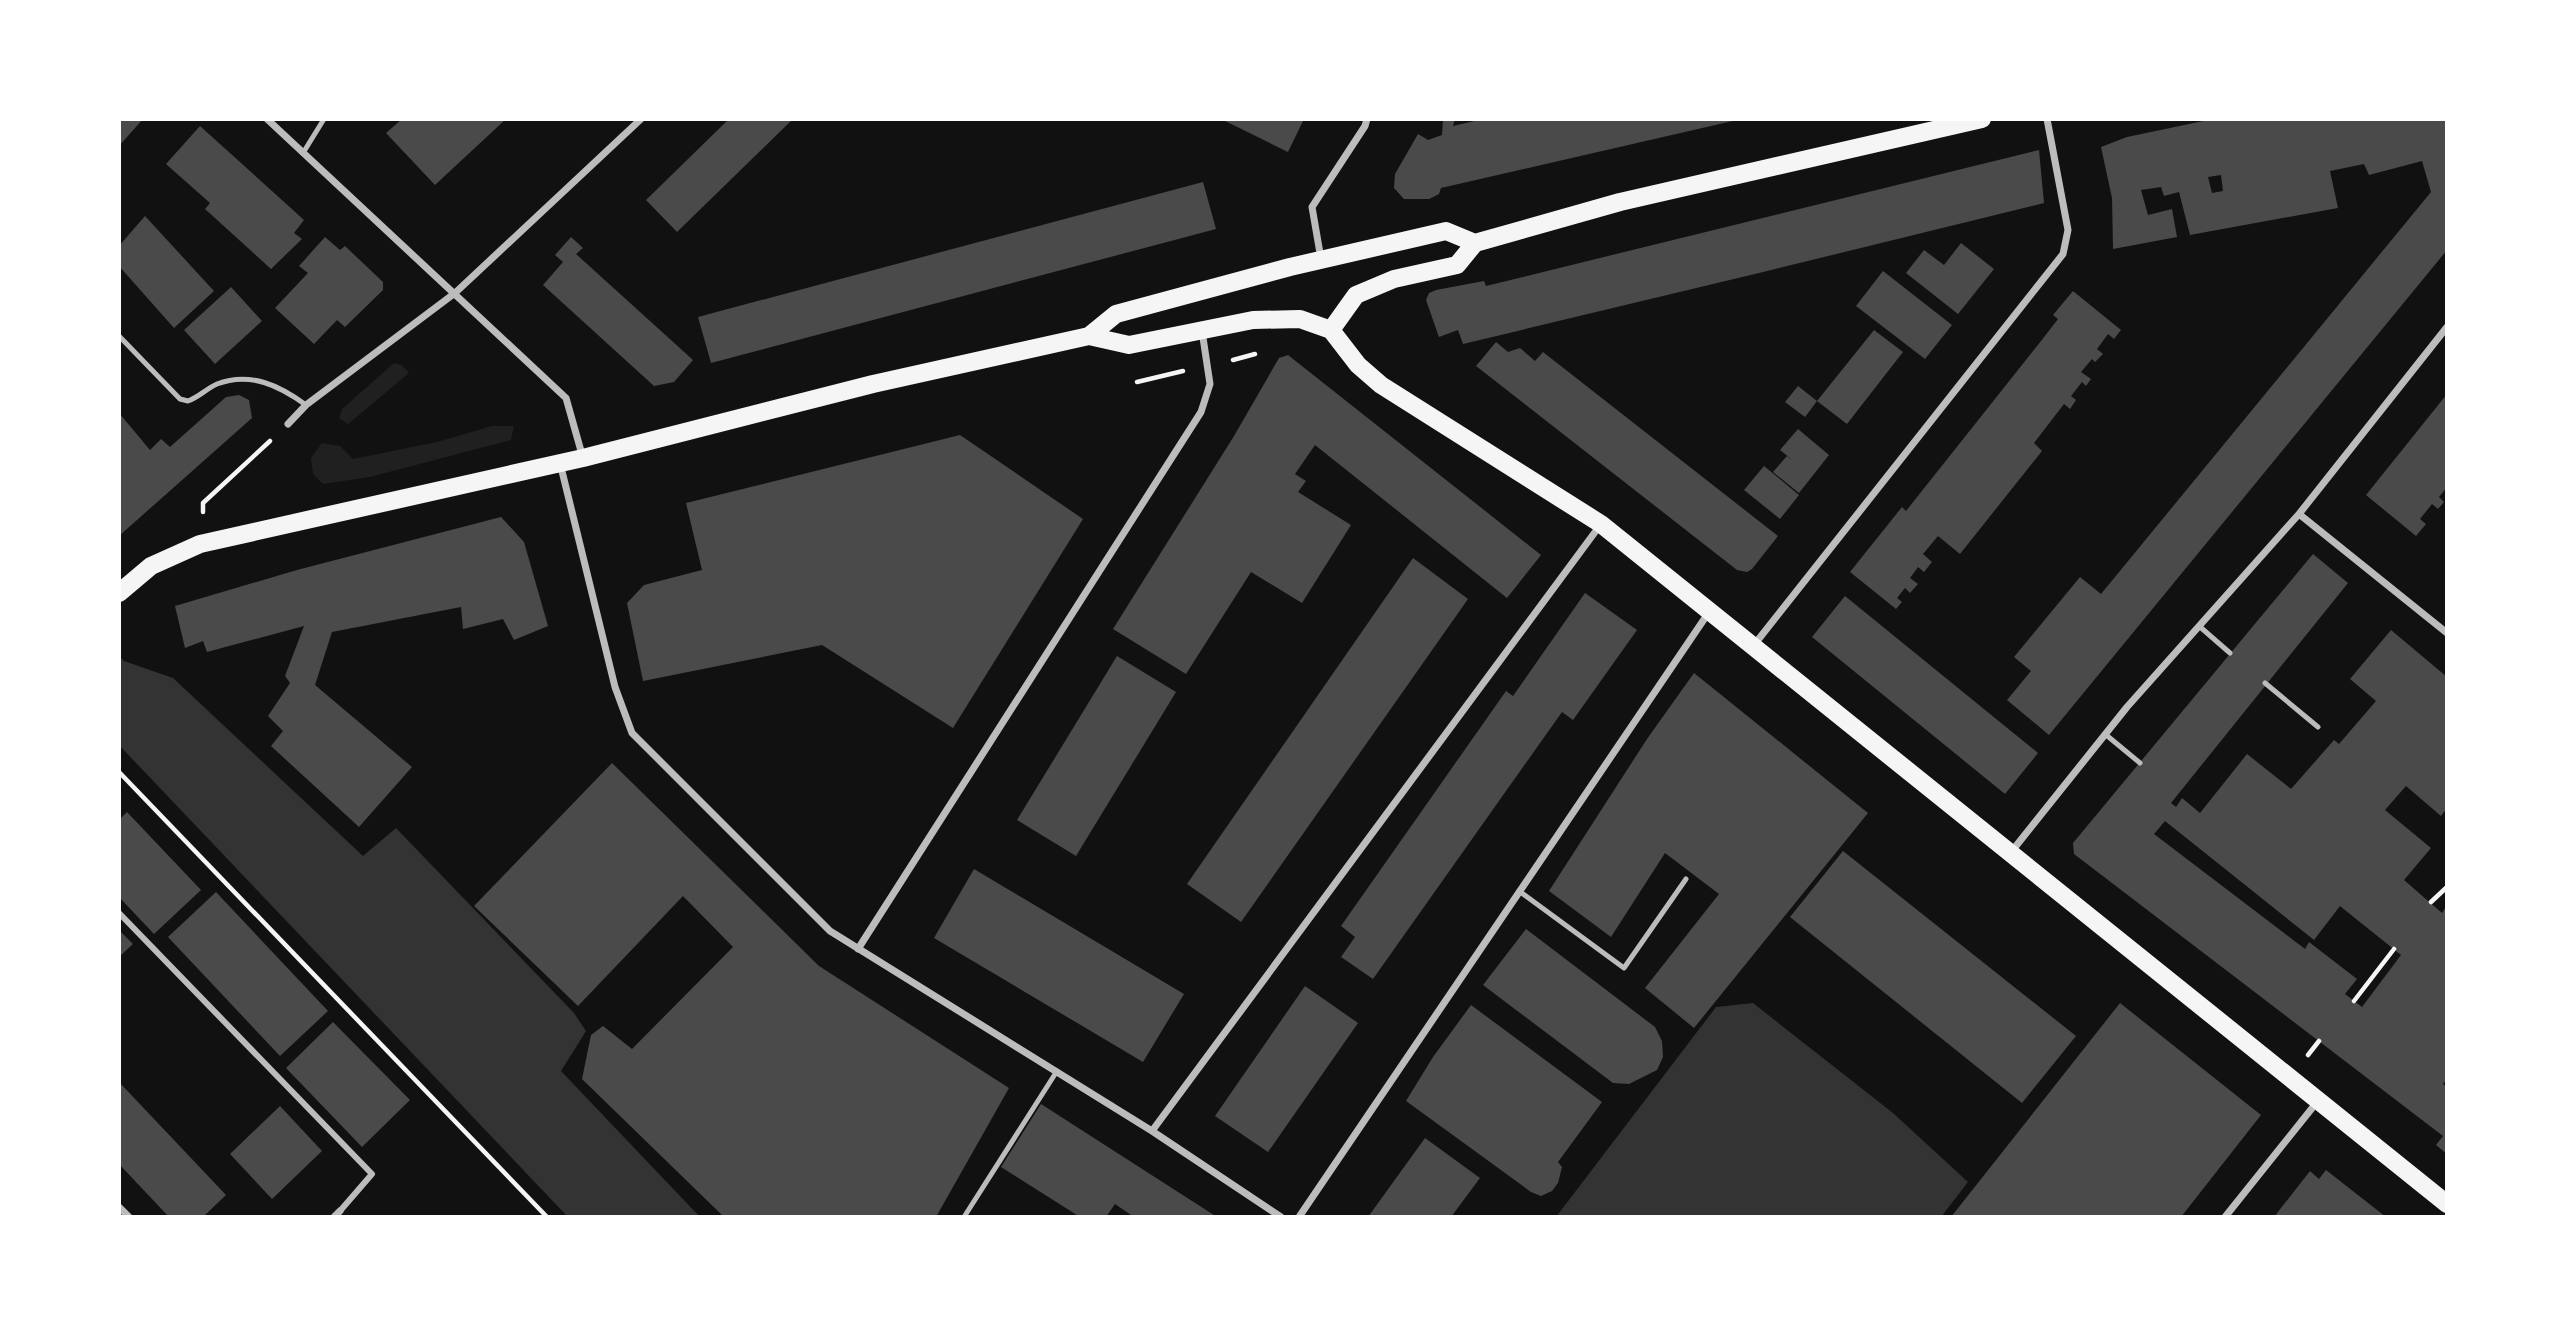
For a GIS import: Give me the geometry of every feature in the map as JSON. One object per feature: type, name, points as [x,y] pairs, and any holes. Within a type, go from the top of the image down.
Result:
[{"type":"main road","points":[[1331,330],[1356,295],[1394,279],[1457,265],[1475,243],[1620,202],[1982,119]]},
{"type":"main road","points":[[1089,336],[1116,314],[1321,260],[1446,231],[1475,243]]},
{"type":"main road","points":[[119,593],[151,566],[200,544],[583,458],[873,384],[1089,336],[1129,345],[1202,329],[1272,318],[1311,321],[1331,330],[1358,365],[1390,391],[1601,524],[2447,1204]]},
{"type":"street","points":[[267,119],[566,398],[583,458]]},
{"type":"street","points":[[288,424],[306,405],[455,293],[641,119]]},
{"type":"street","points":[[1321,260],[1312,207],[1366,126],[1367,119]]},
{"type":"street","points":[[1753,647],[2063,254],[2068,230],[2047,119]]},
{"type":"street","points":[[2010,853],[2105,734],[2298,514],[2447,327]]},
{"type":"street","points":[[859,949],[1201,412],[1210,384],[1202,329]]},
{"type":"street","points":[[560,462],[615,687],[632,733],[830,931],[1152,1131],[1281,1217]]},
{"type":"street","points":[[2298,514],[2447,633]]},
{"type":"street","points":[[1152,1131],[1601,524]]},
{"type":"street","points":[[1299,1217],[1709,612]]},
{"type":"street","points":[[119,913],[372,1174],[337,1214]]},
{"type":"street","points":[[2225,1217],[2317,1101]]},
{"type":"street","points":[[119,1207],[129,1217]]},
{"type":"lane","points":[[303,153],[324,119]]},
{"type":"lane","points":[[119,336],[180,398],[188,401],[213,386],[246,379],[285,390],[306,405]]},
{"type":"lane","points":[[2199,626],[2230,653]]},
{"type":"lane","points":[[2266,683],[2318,727]]},
{"type":"lane","points":[[2105,734],[2140,763]]},
{"type":"lane","points":[[1518,891],[1624,968],[1686,879]]},
{"type":"lane","points":[[964,1217],[1057,1071]]},
{"type":"path","points":[[1137,382],[1179,372]]},
{"type":"path","points":[[200,544],[203,503],[288,424]]},
{"type":"path","points":[[119,772],[547,1217]]},
{"type":"path","points":[[2431,902],[2447,887]]},
{"type":"path","points":[[2354,1000],[2394,949]]},
{"type":"shaded area","points":[[394,363],[402,365],[409,373],[348,424],[339,418],[342,409]]},
{"type":"shaded area","points":[[492,426],[514,426],[511,440],[370,477],[323,484],[313,474],[311,458],[322,443],[340,446],[353,459],[437,442]]},
{"type":"shaded area","points":[[119,656],[124,661],[173,678],[363,856],[396,828],[574,1013],[586,1031],[561,1071],[700,1217],[568,1217],[119,745]]},
{"type":"shaded area","points":[[1753,1003],[1893,1113],[1968,1182],[1941,1217],[1556,1217],[1716,1007]]},
{"type":"building","points":[[119,119],[143,119],[119,146]]},
{"type":"building","points":[[402,119],[506,119],[435,185],[386,133]]},
{"type":"building","points":[[729,119],[793,119],[677,232],[646,200]]},
{"type":"building","points":[[1221,119],[1304,119],[1288,152]]},
{"type":"building","points":[[1443,119],[1455,119],[1453,126],[1483,119],[1737,120],[1441,188],[1439,194],[1429,199],[1404,199],[1394,188],[1395,174],[1418,134],[1428,140],[1442,135]]},
{"type":"building","points":[[2213,119],[2447,119],[2447,250],[2049,735],[2007,700],[2031,671],[2014,657],[2080,577],[2101,594],[2431,192],[2422,161],[2369,175],[2364,164],[2330,171],[2338,208],[2190,235],[2179,192],[2164,196],[2161,187],[2141,190],[2148,215],[2172,209],[2177,237],[2113,249],[2112,198],[2101,147],[2127,137]],"holes":[[[2221,175],[2223,191],[2212,193],[2208,177]]]},
{"type":"building","points":[[200,126],[304,220],[294,233],[302,239],[271,269],[205,209],[210,203],[166,164]]},
{"type":"building","points":[[2039,150],[2044,203],[1759,273],[1463,344],[1458,330],[1439,337],[1426,300],[1429,293],[1436,290],[1484,281],[1486,286]]},
{"type":"building","points":[[1203,182],[1216,229],[711,363],[698,317]]},
{"type":"building","points":[[145,216],[214,291],[174,328],[119,266],[119,246]]},
{"type":"building","points":[[325,237],[340,250],[345,246],[383,282],[383,290],[345,327],[337,320],[314,344],[275,308],[308,273],[299,266]]},
{"type":"building","points":[[571,237],[583,248],[576,254],[693,360],[674,382],[654,386],[543,285],[563,262],[555,255]]},
{"type":"building","points":[[1961,243],[1994,269],[1958,314],[1906,273],[1924,250],[1944,265]]},
{"type":"building","points":[[1883,271],[1952,325],[1925,359],[1856,306]]},
{"type":"building","points":[[231,287],[262,321],[215,364],[184,330]]},
{"type":"building","points":[[2073,291],[2121,330],[2114,339],[2108,334],[2097,349],[2103,354],[2095,362],[2092,359],[2081,372],[2091,379],[2086,386],[2082,382],[2071,396],[2076,400],[2070,409],[2064,404],[2034,443],[2042,451],[1960,554],[1938,536],[1923,554],[1932,562],[1924,572],[1918,567],[1910,578],[1918,584],[1910,593],[1905,588],[1897,598],[1902,602],[1896,609],[1850,572],[1902,507],[1906,511],[2041,341],[2058,319],[2053,315]]},
{"type":"building","points":[[1874,330],[1903,352],[1847,424],[1817,401]]},
{"type":"building","points":[[1496,342],[1508,352],[1520,348],[1535,361],[1543,352],[1778,536],[1752,569],[1747,572],[1737,570],[1476,366]]},
{"type":"building","points":[[1288,355],[1541,555],[1507,598],[1315,445],[1295,474],[1306,481],[1298,492],[1351,525],[1302,603],[1251,572],[1186,674],[1113,629],[1234,436],[1279,358]]},
{"type":"building","points":[[1798,386],[1817,401],[1805,417],[1785,402]]},
{"type":"building","points":[[2447,394],[2447,487],[2439,497],[2444,502],[2438,509],[2432,504],[2420,519],[2426,524],[2416,536],[2366,495]]},
{"type":"building","points":[[239,395],[249,400],[252,418],[119,536],[119,413],[150,450],[161,439],[170,447],[226,397]]},
{"type":"building","points":[[1798,429],[1829,455],[1799,493],[1773,472],[1787,456],[1795,462],[1780,450]]},
{"type":"building","points":[[960,435],[1083,519],[953,728],[822,645],[643,681],[627,603],[644,585],[702,570],[686,503]]},
{"type":"building","points":[[1764,466],[1799,495],[1780,519],[1744,490]]},
{"type":"building","points":[[501,517],[524,542],[548,626],[514,640],[503,619],[463,629],[461,607],[332,632],[315,685],[412,767],[359,827],[271,746],[283,731],[268,716],[290,683],[285,676],[304,626],[207,652],[203,641],[185,648],[175,606],[297,570]]},
{"type":"building","points":[[2313,554],[2348,583],[2171,803],[2176,807],[2182,798],[2200,813],[2247,754],[2291,789],[2334,740],[2339,744],[2376,701],[2350,679],[2391,630],[2447,677],[2447,808],[2441,816],[2406,786],[2385,810],[2431,848],[2404,880],[2442,913],[2447,905],[2447,1079],[2443,1084],[2447,1087],[2447,1154],[2436,1145],[2443,1136],[2074,854],[2073,843]],"holes":[[[2165,821],[2314,940],[2340,906],[2401,955],[2362,1007],[2345,994],[2357,979],[2309,942],[2305,949],[2154,834]]]},
{"type":"building","points":[[1413,558],[1468,599],[1241,922],[1187,884]]},
{"type":"building","points":[[1585,593],[1637,630],[1573,720],[1562,712],[1373,979],[1341,957],[1355,937],[1341,926],[1506,691],[1513,696]]},
{"type":"building","points":[[1845,596],[2038,753],[2005,794],[1812,637]]},
{"type":"building","points":[[1117,656],[1176,692],[1076,856],[1017,820]]},
{"type":"building","points":[[1694,673],[1868,813],[1694,1028],[1645,988],[1719,894],[1665,853],[1611,937],[1549,891],[1647,739]]},
{"type":"building","points":[[612,763],[819,966],[1009,1088],[936,1217],[724,1217],[582,1079],[591,1035],[603,1026],[632,1049],[733,947],[683,896],[578,1006],[474,906]]},
{"type":"building","points":[[127,812],[201,890],[154,934],[119,897],[119,820]]},
{"type":"building","points":[[1843,851],[2076,1036],[2022,1103],[1790,917]]},
{"type":"building","points":[[974,869],[1184,994],[1143,1062],[934,938]]},
{"type":"building","points":[[216,892],[328,1011],[280,1056],[168,937]]},
{"type":"building","points":[[1526,929],[1655,1027],[1662,1041],[1663,1057],[1657,1070],[1629,1084],[1613,1083],[1483,985]]},
{"type":"building","points":[[119,930],[133,944],[119,957]]},
{"type":"building","points":[[1305,986],[1358,1023],[1268,1152],[1215,1116]]},
{"type":"building","points":[[2120,1003],[2261,1115],[2181,1217],[1951,1217]]},
{"type":"building","points":[[1471,1005],[1602,1102],[1558,1162],[1562,1167],[1558,1183],[1552,1191],[1541,1196],[1531,1192],[1406,1101],[1433,1057]]},
{"type":"building","points":[[333,1022],[410,1100],[362,1147],[286,1068]]},
{"type":"building","points":[[119,1082],[226,1195],[203,1217],[169,1217],[119,1164]]},
{"type":"building","points":[[1041,1104],[1217,1217],[1134,1217],[1115,1204],[1106,1217],[1080,1217],[1001,1167]]},
{"type":"building","points":[[280,1106],[322,1151],[272,1199],[230,1154]]},
{"type":"building","points":[[1425,1138],[1480,1178],[1451,1217],[1368,1217]]},
{"type":"building","points":[[2326,1170],[2386,1217],[2274,1217],[2310,1171],[2319,1179]]}]
